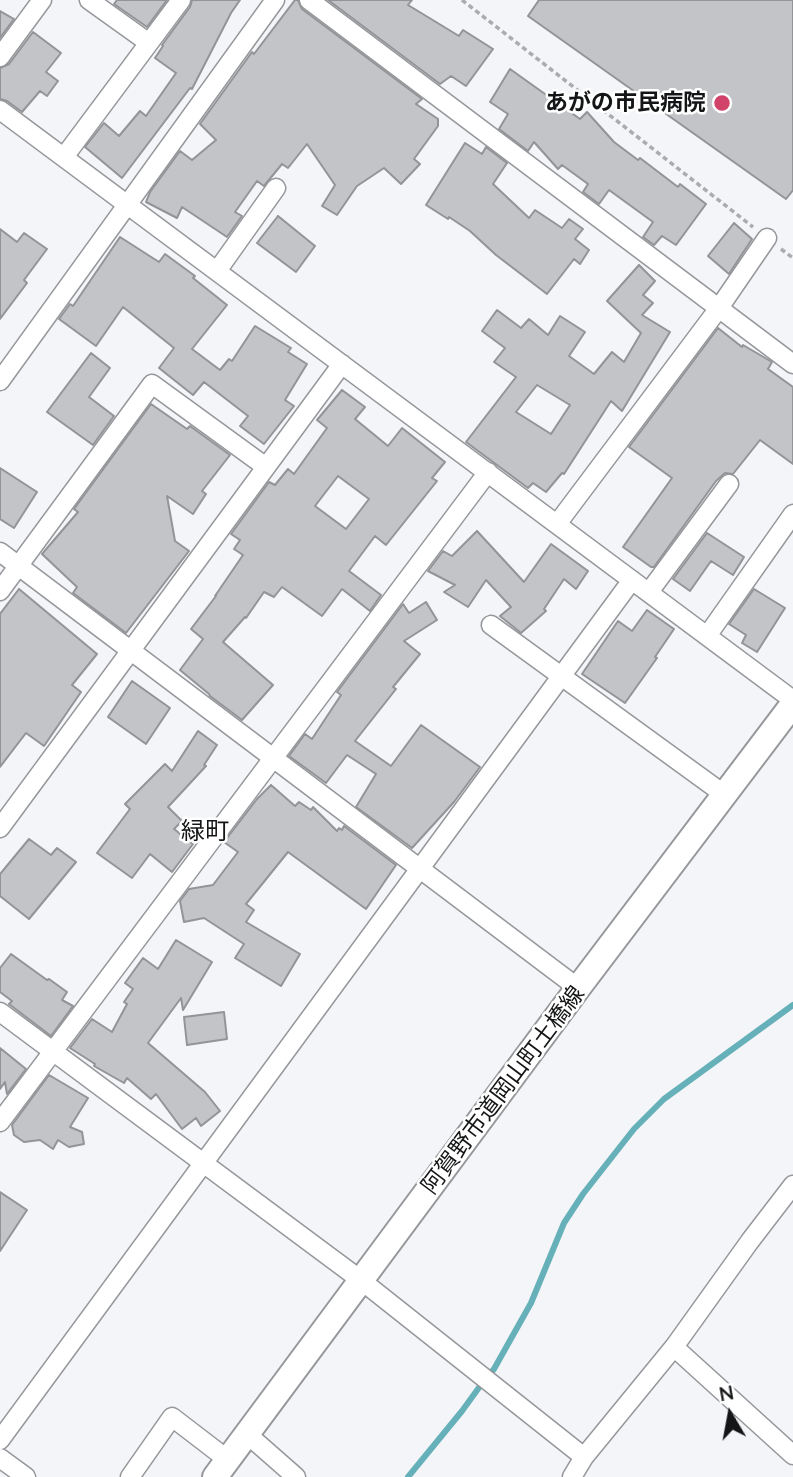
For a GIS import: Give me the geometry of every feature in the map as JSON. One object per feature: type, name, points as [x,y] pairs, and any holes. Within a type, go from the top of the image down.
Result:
[{"type":"street","points":[[0,57],[42,0]]},
{"type":"street","points":[[89,0],[149,43]]},
{"type":"street","points":[[64,157],[181,0]]},
{"type":"street","points":[[0,381],[275,0]]},
{"type":"street","points":[[309,0],[793,364]]},
{"type":"street","points":[[0,110],[793,702]]},
{"type":"street","points":[[217,271],[276,188]]},
{"type":"street","points":[[556,524],[719,309],[767,238]]},
{"type":"street","points":[[0,828],[342,364]]},
{"type":"street","points":[[0,591],[152,384],[265,467]]},
{"type":"street","points":[[0,1122],[488,472]]},
{"type":"street","points":[[649,593],[729,484]]},
{"type":"street","points":[[707,636],[793,514]]},
{"type":"street","points":[[0,552],[578,988]]},
{"type":"street","points":[[0,1440],[632,580]]},
{"type":"street","points":[[491,625],[724,795]]},
{"type":"street","name":"阿賀野市道岡山町土橋線","points":[[222,1468],[793,702]]},
{"type":"street","points":[[0,1012],[362,1281],[584,1457]]},
{"type":"street","points":[[572,1477],[584,1457],[674,1347],[793,1185]]},
{"type":"street","points":[[674,1347],[793,1455]]},
{"type":"street","points":[[130,1477],[172,1417],[222,1468]]},
{"type":"street","points":[[247,1434],[296,1477]]},
{"type":"street","points":[[0,1458],[26,1477]]},
{"type":"path","points":[[462,0],[793,258]]},
{"type":"building","points":[[117,0],[167,0],[147,27],[114,4]]},
{"type":"building","points":[[192,0],[240,0],[192,89],[190,88],[122,178],[85,147],[104,123],[119,136],[140,111],[146,116],[176,73],[155,58]]},
{"type":"building","points":[[295,0],[298,0],[302,9],[422,99],[416,104],[438,119],[438,126],[414,159],[420,164],[401,184],[384,168],[357,186],[337,215],[322,206],[335,185],[307,144],[288,168],[282,164],[264,186],[257,181],[235,212],[242,216],[227,237],[182,207],[177,218],[146,202],[150,192],[180,151],[192,160],[216,140],[200,124],[252,52],[254,54]]},
{"type":"building","points":[[328,0],[412,0],[408,5],[459,36],[463,30],[493,49],[466,86],[451,76],[440,84]]},
{"type":"building","name":"あがの市民病院","points":[[539,0],[793,0],[793,190],[786,199],[528,16]]},
{"type":"building","points":[[0,11],[14,19],[0,38]]},
{"type":"building","points":[[33,32],[61,53],[46,72],[58,81],[47,96],[40,91],[22,112],[0,99],[0,68],[9,64]]},
{"type":"building","points":[[510,69],[580,119],[587,112],[614,142],[706,204],[676,245],[662,236],[654,245],[643,237],[653,222],[609,190],[599,204],[583,192],[588,184],[562,165],[558,169],[534,142],[528,151],[499,129],[508,114],[490,102]]},
{"type":"building","points":[[465,143],[482,154],[486,147],[507,163],[493,184],[529,218],[535,210],[562,228],[569,219],[583,229],[575,239],[589,250],[580,264],[574,259],[547,294],[496,255],[470,231],[426,205]]},
{"type":"building","points":[[278,216],[315,246],[296,272],[257,243]]},
{"type":"building","points":[[734,223],[752,239],[729,274],[708,256]]},
{"type":"building","points":[[0,229],[17,242],[24,233],[47,249],[24,280],[27,283],[0,319]]},
{"type":"building","points":[[120,237],[159,262],[165,254],[227,305],[192,349],[220,370],[229,359],[232,361],[255,326],[291,348],[288,352],[307,364],[285,400],[294,406],[264,444],[240,426],[248,416],[204,382],[193,395],[159,368],[174,348],[123,307],[96,346],[59,319],[70,304],[73,306]]},
{"type":"building","points":[[639,265],[655,281],[643,295],[653,303],[642,315],[670,332],[622,411],[611,401],[564,474],[562,473],[546,492],[533,483],[528,488],[466,442],[516,377],[494,362],[505,348],[482,331],[497,310],[521,328],[529,319],[548,335],[560,316],[585,332],[569,356],[594,374],[612,352],[624,362],[641,333],[607,301]],"holes":[[[537,385],[570,405],[551,434],[516,412]]]},
{"type":"building","points":[[718,328],[742,347],[743,345],[772,362],[768,369],[793,387],[793,464],[760,440],[733,474],[725,473],[716,481],[654,567],[651,567],[623,547],[672,478],[629,447]]},
{"type":"building","points":[[91,353],[110,368],[89,397],[114,416],[93,445],[47,412]]},
{"type":"building","points":[[342,390],[365,407],[355,419],[388,446],[402,428],[445,462],[432,478],[437,481],[386,545],[375,536],[349,571],[381,595],[370,611],[342,589],[322,616],[282,587],[274,597],[264,592],[246,618],[223,642],[273,685],[242,720],[180,670],[203,639],[191,629],[243,555],[234,549],[240,540],[231,534],[269,482],[275,485],[288,469],[294,474],[327,428],[317,420]],"holes":[[[338,476],[369,499],[346,529],[315,506]]]},
{"type":"building","points":[[151,404],[187,429],[190,426],[230,455],[202,491],[206,494],[193,514],[167,496],[175,541],[189,551],[126,633],[73,593],[77,587],[42,554],[78,512],[74,509]]},
{"type":"building","points":[[0,468],[37,492],[14,528],[0,519]]},
{"type":"building","points":[[477,531],[524,582],[551,544],[588,571],[576,589],[564,579],[544,609],[546,611],[521,633],[500,616],[511,607],[486,580],[468,607],[444,592],[455,585],[428,571],[443,551],[452,556]]},
{"type":"building","points":[[707,533],[744,557],[733,575],[711,561],[690,591],[673,579]]},
{"type":"building","points":[[19,589],[97,654],[72,685],[81,692],[44,746],[26,733],[0,767],[0,614]]},
{"type":"building","points":[[754,589],[785,608],[757,652],[742,643],[746,635],[729,624]]},
{"type":"building","points":[[426,602],[437,620],[404,641],[420,654],[355,741],[391,766],[421,725],[480,767],[454,802],[412,848],[356,807],[376,774],[347,755],[326,783],[289,756],[305,734],[312,739],[341,695],[337,692],[403,604],[409,613]]},
{"type":"building","points":[[647,610],[674,629],[625,703],[582,674],[618,621],[632,631]]},
{"type":"building","points":[[132,681],[170,708],[146,744],[108,717]]},
{"type":"building","points":[[198,731],[217,745],[204,765],[206,766],[168,807],[182,821],[174,829],[193,844],[172,872],[150,854],[132,878],[97,853],[130,809],[125,804],[165,764],[172,771]]},
{"type":"building","points":[[271,785],[295,806],[299,802],[311,810],[313,807],[337,831],[344,826],[396,865],[366,909],[288,852],[246,904],[254,910],[246,922],[300,954],[281,986],[235,958],[244,944],[204,918],[184,922],[180,901],[189,889],[213,885],[238,852],[224,842]]},
{"type":"building","points":[[29,839],[51,855],[57,848],[76,862],[29,919],[0,896],[0,874]]},
{"type":"building","points":[[176,940],[212,962],[183,1010],[181,998],[148,1043],[205,1092],[220,1111],[201,1126],[196,1118],[182,1129],[156,1094],[151,1099],[127,1078],[124,1083],[70,1048],[92,1019],[112,1032],[127,1004],[124,1002],[133,989],[125,983],[143,958],[158,969]]},
{"type":"building","points":[[11,954],[67,992],[62,1000],[73,1006],[51,1036],[9,1004],[12,1001],[0,992],[0,968]]},
{"type":"building","points":[[224,1012],[227,1039],[187,1045],[184,1017]]},
{"type":"building","points":[[0,1048],[26,1069],[7,1094],[5,1082],[0,1089]]},
{"type":"building","points":[[49,1075],[88,1098],[70,1127],[82,1132],[84,1144],[69,1147],[58,1140],[53,1149],[40,1140],[24,1142],[14,1135],[12,1125]]},
{"type":"building","points":[[0,1192],[27,1210],[0,1251]]},
{"type":"waterway","points":[[408,1477],[494,1369],[531,1303],[564,1223],[634,1129],[664,1099],[793,1005]]},
{"type":"place","name":"あがの市民病院","points":[[722,103]]},
{"type":"district","name":"緑町","points":[[205,831]]}]
